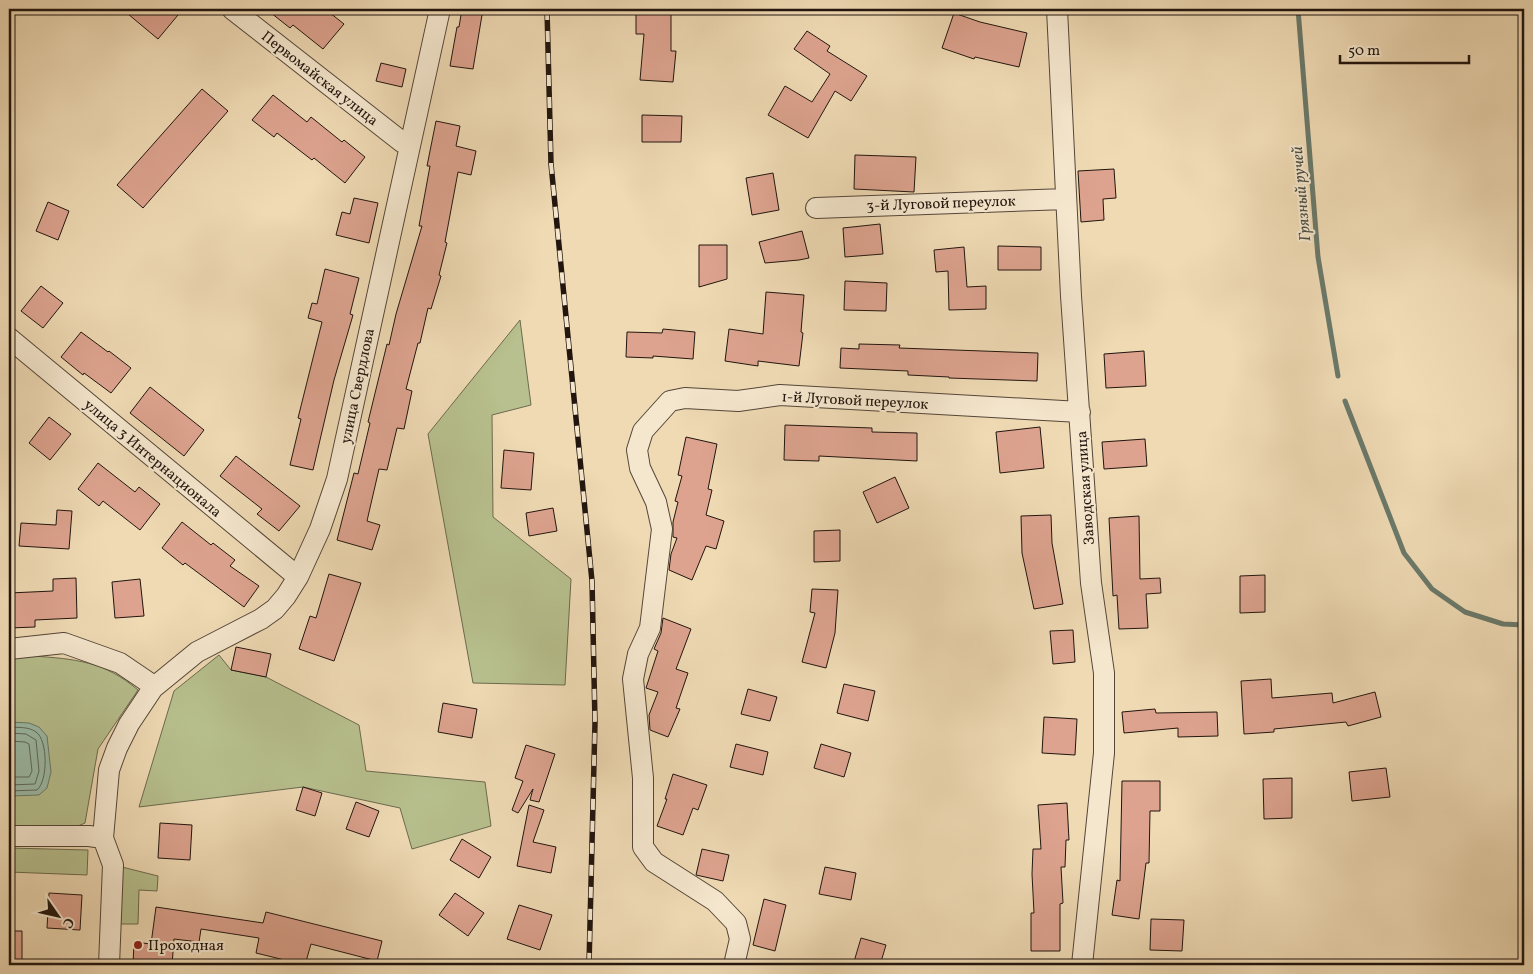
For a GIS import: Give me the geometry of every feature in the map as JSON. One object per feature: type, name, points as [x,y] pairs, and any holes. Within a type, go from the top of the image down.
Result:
[{"type":"street","name":"Первомайская улица","points":[[232,9],[402,142],[410,146]]},
{"type":"street","name":"улица Свердлова","points":[[102,838],[110,770],[117,748],[129,724],[153,688],[197,652],[261,619],[275,609],[298,577],[320,529],[337,479],[440,9]]},
{"type":"street","name":"Заводская улица","points":[[1057,9],[1070,296],[1080,412],[1091,583],[1104,673],[1104,744],[1082,965]]},
{"type":"street","name":"3-й Луговой переулок","points":[[816,208],[1066,199]]},
{"type":"street","name":"улица 3 Интернационала","points":[[9,338],[298,577]]},
{"type":"street","name":"1-й Луговой переулок","points":[[734,965],[740,939],[736,924],[715,901],[654,862],[643,847],[643,778],[633,679],[638,654],[650,628],[662,529],[656,502],[640,468],[637,450],[643,430],[670,402],[685,398],[738,401],[780,395],[1080,412]]},
{"type":"street","points":[[9,649],[64,643],[120,663],[148,682],[153,688]]},
{"type":"street","points":[[9,836],[90,836],[102,838],[113,865],[109,965]]},
{"type":"shaded area","points":[[520,320],[531,405],[492,415],[493,517],[571,579],[565,685],[473,683],[428,434]]},
{"type":"shaded area","points":[[219,655],[231,670],[266,677],[359,725],[366,771],[485,782],[491,826],[412,849],[400,808],[303,787],[139,807],[174,691]]},
{"type":"shaded area","points":[[33,656],[76,660],[101,667],[125,680],[138,690],[98,749],[85,823],[71,829],[9,829],[9,658]]},
{"type":"shaded area","points":[[9,848],[88,850],[87,875],[9,872]]},
{"type":"shaded area","points":[[122,867],[158,876],[157,891],[139,890],[138,924],[120,924]]},
{"type":"water","points":[[9,722],[29,723],[39,727],[47,736],[51,772],[47,788],[39,795],[9,796]]},
{"type":"building","points":[[122,9],[183,9],[158,39]]},
{"type":"building","points":[[266,9],[325,9],[344,24],[323,49],[293,25],[290,28]]},
{"type":"building","points":[[462,9],[483,9],[473,69],[450,66]]},
{"type":"building","points":[[636,9],[671,9],[671,51],[676,51],[673,82],[640,80],[644,34],[636,34]]},
{"type":"building","points":[[954,13],[980,22],[1027,33],[1019,67],[975,57],[974,59],[942,48]]},
{"type":"building","points":[[807,31],[830,46],[827,51],[867,76],[851,101],[835,91],[808,138],[768,115],[785,86],[812,102],[830,74],[794,49]]},
{"type":"building","points":[[381,63],[406,69],[402,87],[376,81]]},
{"type":"building","points":[[202,89],[228,111],[143,208],[117,185]]},
{"type":"building","points":[[273,95],[307,122],[311,117],[342,142],[344,140],[365,157],[345,183],[314,158],[312,160],[277,133],[274,137],[252,120]]},
{"type":"building","points":[[642,115],[682,116],[681,142],[642,142]]},
{"type":"building","points":[[436,121],[460,126],[456,146],[476,151],[471,175],[458,172],[445,242],[447,243],[439,275],[441,276],[431,309],[428,308],[406,389],[412,391],[404,429],[397,428],[387,470],[379,469],[367,521],[380,525],[372,550],[337,540],[354,473],[358,474],[370,423],[368,422],[387,344],[389,345],[396,314],[422,226],[419,226],[430,166],[427,166]]},
{"type":"building","points":[[855,155],[916,157],[914,192],[854,189]]},
{"type":"building","points":[[1114,169],[1116,198],[1103,199],[1104,220],[1081,222],[1078,171]]},
{"type":"building","points":[[773,173],[779,210],[752,215],[746,178]]},
{"type":"building","points":[[354,198],[378,203],[369,243],[336,235],[342,212],[350,214]]},
{"type":"building","points":[[48,202],[69,211],[58,240],[36,231]]},
{"type":"building","points":[[880,224],[883,254],[845,257],[843,228]]},
{"type":"building","points":[[802,231],[809,258],[765,263],[759,242]]},
{"type":"building","points":[[699,245],[727,245],[727,279],[699,287]]},
{"type":"building","points":[[998,246],[1041,247],[1041,270],[998,270]]},
{"type":"building","points":[[964,247],[967,287],[986,286],[986,309],[949,310],[948,271],[936,272],[934,250]]},
{"type":"building","points":[[325,269],[359,278],[350,314],[353,315],[334,380],[313,470],[290,465],[301,419],[298,418],[322,322],[308,318],[312,303],[317,304]]},
{"type":"building","points":[[845,281],[887,283],[886,311],[844,310]]},
{"type":"building","points":[[41,286],[63,303],[43,328],[21,311]]},
{"type":"building","points":[[766,292],[804,295],[801,332],[803,333],[799,366],[758,361],[758,366],[725,361],[729,329],[763,334]]},
{"type":"building","points":[[663,329],[695,332],[693,359],[653,356],[653,358],[626,357],[627,332],[662,333]]},
{"type":"building","points":[[81,332],[131,368],[111,393],[84,373],[83,375],[61,357]]},
{"type":"building","points":[[859,344],[900,345],[899,348],[1038,353],[1037,381],[949,378],[908,375],[908,371],[840,368],[841,348],[859,349]]},
{"type":"building","points":[[1144,351],[1146,386],[1106,388],[1104,354]]},
{"type":"building","points":[[150,387],[204,430],[184,456],[130,413]]},
{"type":"building","points":[[49,417],[71,434],[50,460],[29,443]]},
{"type":"building","points":[[785,425],[872,428],[872,432],[917,433],[917,461],[819,456],[819,461],[784,460]]},
{"type":"building","points":[[1040,427],[1044,468],[1000,473],[996,432]]},
{"type":"building","points":[[686,437],[717,444],[708,489],[712,490],[706,515],[724,521],[716,549],[706,546],[692,580],[669,570],[671,554],[677,538],[673,537],[673,522],[678,502],[675,501],[682,476],[678,475]]},
{"type":"building","points":[[1145,439],[1147,466],[1104,469],[1102,442]]},
{"type":"building","points":[[504,450],[534,453],[531,490],[501,488]]},
{"type":"building","points":[[236,456],[300,506],[279,531],[257,514],[262,509],[220,476]]},
{"type":"building","points":[[98,463],[135,492],[139,487],[160,504],[140,530],[103,501],[99,506],[78,489]]},
{"type":"building","points":[[895,477],[909,508],[877,523],[863,492]]},
{"type":"building","points":[[553,508],[557,531],[529,536],[526,513]]},
{"type":"building","points":[[57,510],[72,511],[69,549],[19,546],[21,523],[56,525]]},
{"type":"building","points":[[1051,515],[1052,543],[1063,604],[1034,609],[1022,553],[1021,516]]},
{"type":"building","points":[[1139,516],[1140,579],[1160,578],[1161,593],[1146,594],[1148,628],[1119,629],[1117,595],[1113,596],[1109,518]]},
{"type":"building","points":[[182,522],[211,545],[213,543],[235,560],[230,566],[259,586],[244,607],[185,563],[183,565],[162,548]]},
{"type":"building","points":[[840,530],[840,561],[814,562],[814,531]]},
{"type":"building","points":[[329,574],[361,583],[334,661],[299,649],[310,616],[316,618]]},
{"type":"building","points":[[1265,575],[1265,612],[1240,613],[1240,576]]},
{"type":"building","points":[[76,578],[77,618],[35,620],[35,627],[9,628],[9,593],[53,591],[53,579]]},
{"type":"building","points":[[140,579],[144,616],[115,618],[112,582]]},
{"type":"building","points":[[812,589],[838,590],[835,633],[826,668],[802,662],[815,613],[810,612]]},
{"type":"building","points":[[663,618],[691,629],[676,669],[688,673],[676,708],[680,709],[668,737],[650,730],[649,715],[658,692],[646,688],[658,651],[654,649],[661,633]]},
{"type":"building","points":[[1073,630],[1075,662],[1053,664],[1050,631]]},
{"type":"building","points":[[236,647],[271,654],[266,677],[231,670]]},
{"type":"building","points":[[1271,679],[1272,698],[1332,693],[1333,703],[1375,692],[1381,717],[1348,726],[1346,722],[1274,729],[1274,732],[1244,734],[1241,681]]},
{"type":"building","points":[[844,684],[875,691],[868,721],[837,713]]},
{"type":"building","points":[[748,689],[777,697],[770,721],[741,714]]},
{"type":"building","points":[[443,703],[477,709],[472,738],[438,732]]},
{"type":"building","points":[[1155,709],[1156,713],[1217,712],[1218,736],[1178,737],[1178,728],[1124,733],[1122,712]]},
{"type":"building","points":[[1044,717],[1077,719],[1075,755],[1042,753]]},
{"type":"building","points":[[736,744],[768,752],[763,775],[730,767]]},
{"type":"building","points":[[821,744],[851,753],[844,777],[814,768]]},
{"type":"building","points":[[526,745],[555,754],[539,802],[530,800],[533,789],[518,813],[512,810],[523,781],[515,778]]},
{"type":"building","points":[[1386,768],[1390,797],[1352,801],[1349,772]]},
{"type":"building","points":[[673,774],[707,785],[698,810],[693,808],[683,835],[657,826],[667,799],[665,799]]},
{"type":"building","points":[[1292,778],[1292,818],[1264,819],[1263,779]]},
{"type":"building","points":[[1122,781],[1160,781],[1160,811],[1150,811],[1149,863],[1146,863],[1139,919],[1112,915],[1117,880],[1120,881]]},
{"type":"building","points":[[303,787],[322,793],[315,816],[296,810]]},
{"type":"building","points":[[356,802],[379,811],[369,837],[346,829]]},
{"type":"building","points":[[1067,803],[1069,840],[1066,840],[1065,867],[1061,867],[1063,903],[1060,904],[1060,951],[1031,951],[1031,913],[1034,913],[1033,849],[1041,849],[1038,805]]},
{"type":"building","points":[[529,805],[544,810],[533,842],[556,847],[551,873],[517,866]]},
{"type":"building","points":[[160,823],[192,825],[190,860],[158,858]]},
{"type":"building","points":[[462,839],[491,857],[479,878],[450,860]]},
{"type":"building","points":[[702,849],[729,855],[723,881],[696,875]]},
{"type":"building","points":[[825,867],[856,873],[851,900],[819,894]]},
{"type":"building","points":[[49,893],[82,895],[80,930],[47,928]]},
{"type":"building","points":[[455,893],[484,913],[468,936],[439,915]]},
{"type":"building","points":[[764,899],[786,905],[775,951],[753,945]]},
{"type":"building","points":[[519,905],[552,915],[540,950],[507,939]]},
{"type":"building","points":[[156,907],[263,923],[266,912],[382,941],[377,961],[311,944],[305,965],[256,953],[259,938],[201,929],[199,942],[174,939],[172,965],[133,965],[134,942],[151,944]]},
{"type":"building","points":[[1151,919],[1184,920],[1182,951],[1150,950]]},
{"type":"building","points":[[9,931],[22,931],[22,965],[9,965]]},
{"type":"building","points":[[861,938],[886,945],[880,965],[853,965]]},
{"type":"waterway","name":"Грязный ручей","points":[[1298,9],[1318,257],[1338,376]]},
{"type":"waterway","name":"Грязный ручей","points":[[1345,401],[1404,553],[1432,589],[1465,612],[1503,624],[1524,625]]},
{"type":"railway","points":[[547,9],[551,164],[592,581],[595,722],[589,965]]},
{"type":"place","name":"Проходная","points":[[138,945]]}]
